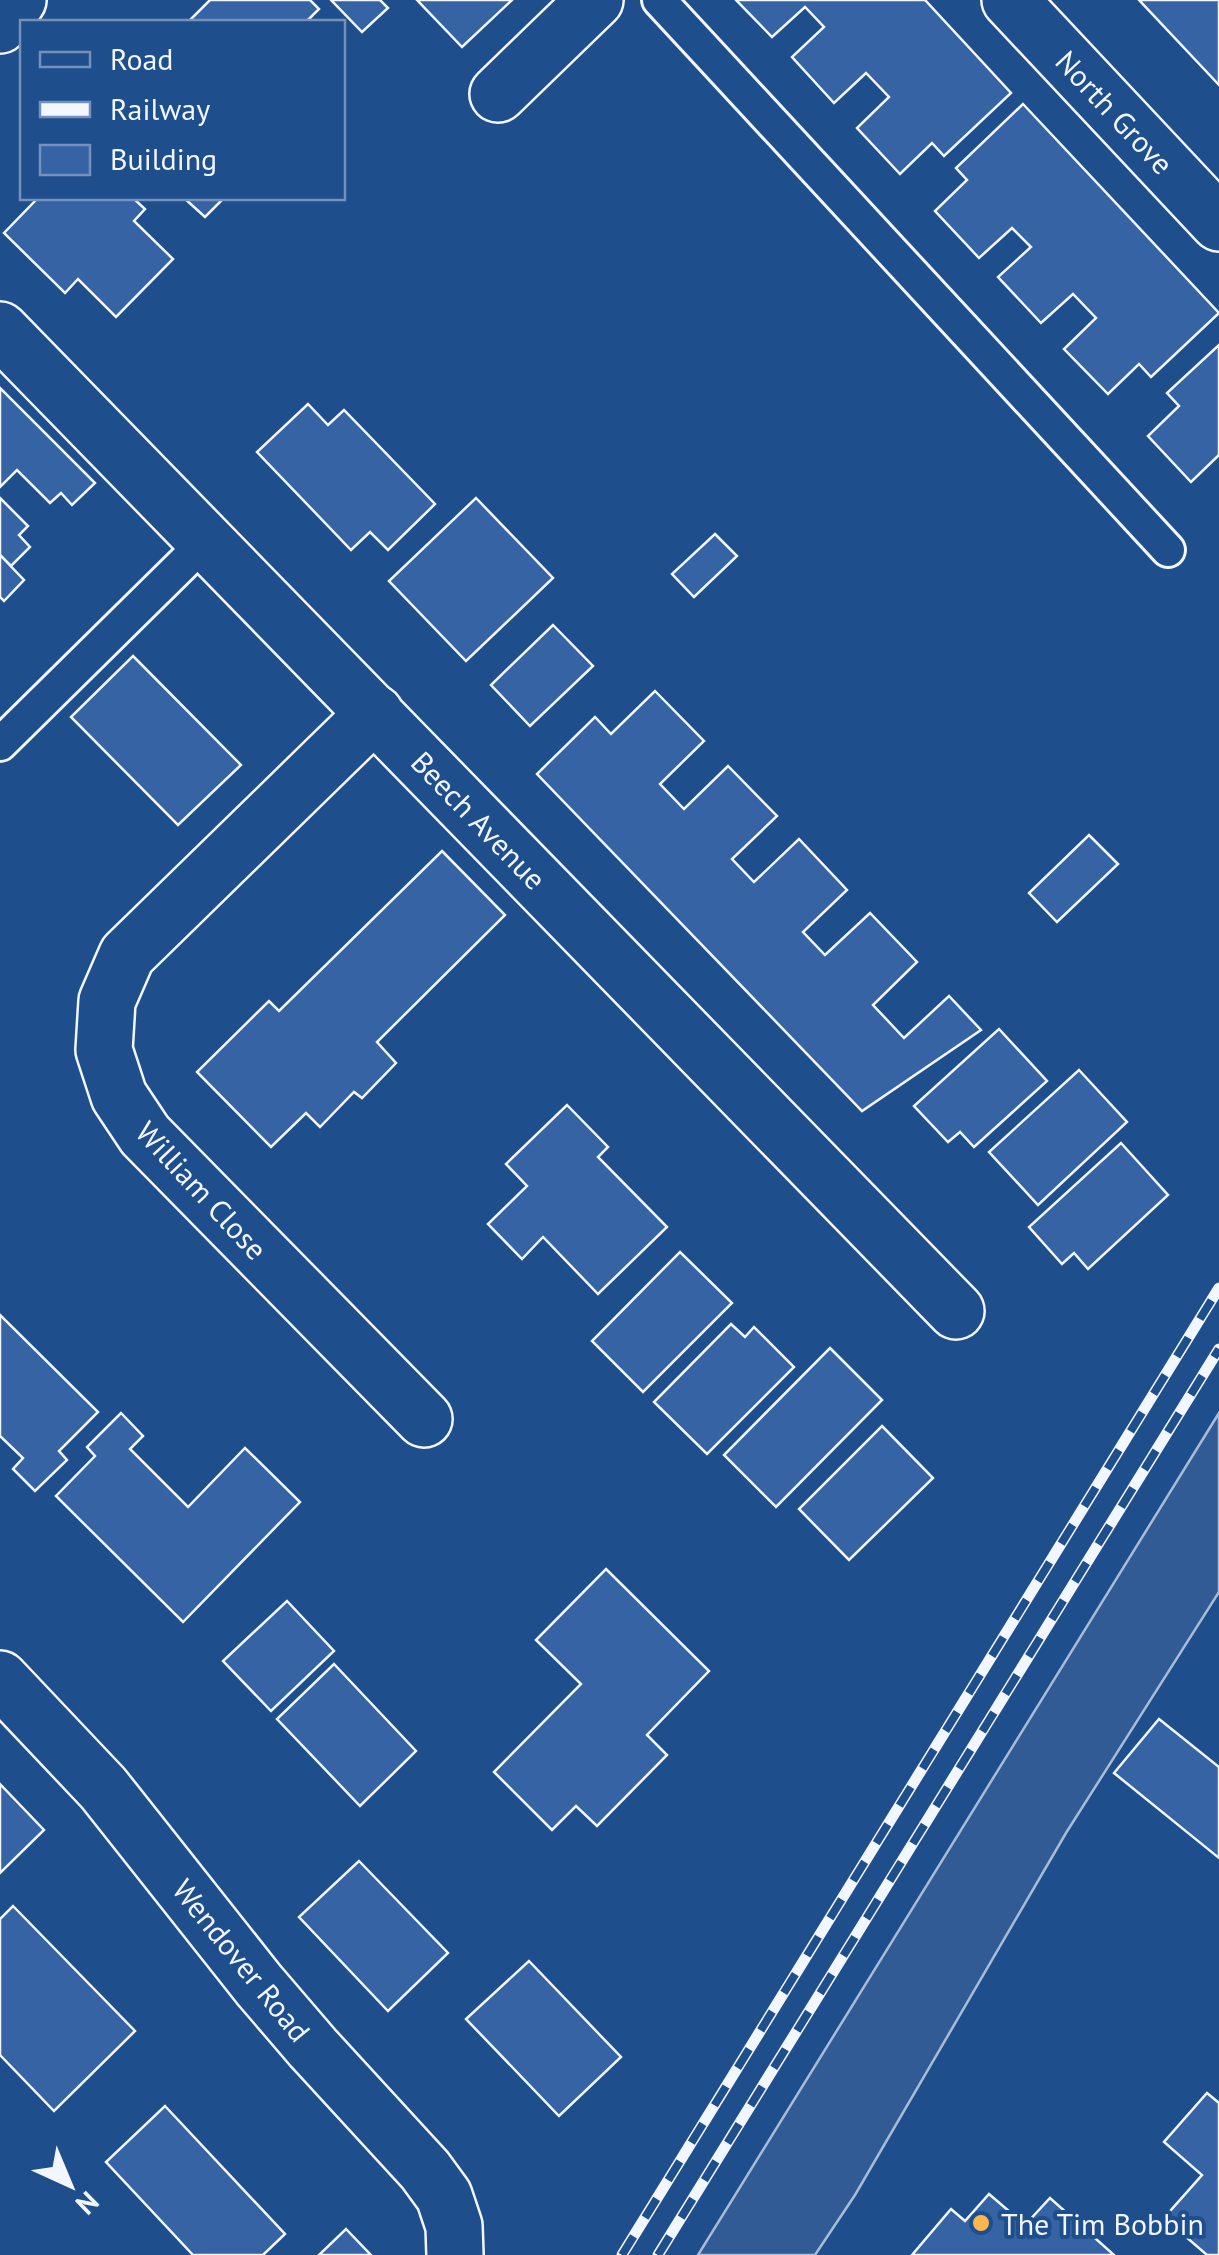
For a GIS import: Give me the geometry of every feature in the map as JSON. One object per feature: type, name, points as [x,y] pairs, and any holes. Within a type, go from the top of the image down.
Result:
[{"type":"street","points":[[0,26],[18,0]]},
{"type":"street","points":[[498,94],[595,0]]},
{"type":"street","name":"North Grove","points":[[1010,0],[1219,223]]},
{"type":"street","name":"Beech Avenue","points":[[0,330],[956,1311]]},
{"type":"street","name":"William Close","points":[[374,713],[127,955],[107,1001],[104,1050],[120,1096],[146,1135],[424,1419]]},
{"type":"street","name":"Wendover Road","points":[[0,1679],[103,1788],[259,1985],[425,2170],[444,2196],[454,2226],[455,2255]]},
{"type":"lane","points":[[660,0],[1168,550]]},
{"type":"lane","points":[[0,744],[207,540]]},
{"type":"shaded area","points":[[1219,1413],[1219,1592],[1066,1833],[855,2195],[815,2255],[698,2255]]},
{"type":"building","points":[[210,0],[310,0],[319,9],[308,20],[190,20]]},
{"type":"building","points":[[331,0],[380,0],[388,8],[362,32]]},
{"type":"building","points":[[417,0],[512,0],[462,47]]},
{"type":"building","points":[[736,0],[925,0],[1011,93],[944,156],[932,143],[900,174],[857,128],[889,97],[866,73],[834,103],[792,57],[824,27],[805,7],[772,37]]},
{"type":"building","points":[[1139,0],[1219,0],[1219,85]]},
{"type":"building","points":[[1023,104],[1219,313],[1151,377],[1139,364],[1108,394],[1064,349],[1096,318],[1073,294],[1041,323],[998,277],[1031,247],[1012,228],[979,258],[935,211],[967,180],[956,168]]},
{"type":"building","points":[[36,200],[135,200],[145,209],[134,221],[173,259],[116,317],[78,279],[65,293],[4,233]]},
{"type":"building","points":[[186,200],[222,200],[205,217]]},
{"type":"building","points":[[1219,345],[1219,455],[1191,482],[1148,436],[1179,406],[1167,393]]},
{"type":"building","points":[[0,388],[95,483],[72,505],[61,493],[50,503],[17,470],[0,487]]},
{"type":"building","points":[[308,404],[328,425],[344,410],[435,504],[388,550],[370,532],[351,550],[257,452]]},
{"type":"building","points":[[0,498],[28,526],[19,535],[30,547],[11,566],[0,555]]},
{"type":"building","points":[[476,498],[553,578],[466,661],[389,581]]},
{"type":"building","points":[[715,534],[737,556],[694,597],[672,574]]},
{"type":"building","points":[[0,555],[24,580],[4,601],[0,597]]},
{"type":"building","points":[[553,625],[593,666],[530,726],[491,685]]},
{"type":"building","points":[[133,656],[241,765],[178,825],[71,717]]},
{"type":"building","points":[[655,691],[704,741],[660,784],[684,809],[728,766],[777,816],[732,859],[754,882],[799,839],[847,890],[803,932],[825,955],[870,913],[917,962],[873,1005],[904,1038],[949,996],[981,1030],[862,1111],[537,774],[595,717],[611,734]]},
{"type":"building","points":[[1089,835],[1118,864],[1057,922],[1029,893]]},
{"type":"building","points":[[442,851],[505,915],[377,1042],[396,1063],[362,1098],[354,1092],[320,1127],[306,1113],[271,1147],[197,1072],[269,1001],[279,1011]]},
{"type":"building","points":[[999,1029],[1047,1081],[974,1147],[960,1132],[948,1142],[914,1106]]},
{"type":"building","points":[[1079,1070],[1127,1122],[1038,1205],[989,1152]]},
{"type":"building","points":[[567,1105],[608,1147],[598,1157],[667,1227],[598,1294],[543,1237],[522,1259],[488,1224],[527,1186],[506,1164]]},
{"type":"building","points":[[1121,1143],[1168,1195],[1088,1269],[1074,1253],[1062,1264],[1029,1227]]},
{"type":"building","points":[[680,1252],[732,1303],[643,1392],[592,1341]]},
{"type":"building","points":[[0,1315],[98,1412],[59,1451],[67,1460],[35,1491],[13,1469],[23,1458],[0,1436]]},
{"type":"building","points":[[731,1324],[745,1337],[754,1327],[794,1367],[707,1454],[654,1402]]},
{"type":"building","points":[[830,1348],[882,1400],[776,1507],[724,1455]]},
{"type":"building","points":[[121,1413],[143,1436],[130,1449],[188,1507],[245,1448],[300,1502],[183,1622],[56,1496],[95,1456],[87,1447]]},
{"type":"building","points":[[882,1426],[933,1478],[849,1560],[799,1509]]},
{"type":"building","points":[[606,1569],[709,1671],[647,1735],[667,1755],[597,1826],[576,1806],[552,1830],[494,1772],[581,1684],[536,1640]]},
{"type":"building","points":[[287,1601],[334,1651],[271,1711],[223,1661]]},
{"type":"building","points":[[334,1664],[416,1751],[360,1806],[277,1719]]},
{"type":"building","points":[[1159,1719],[1219,1767],[1219,1858],[1114,1773]]},
{"type":"building","points":[[0,1784],[44,1830],[0,1873]]},
{"type":"building","points":[[359,1861],[448,1953],[388,2011],[299,1917]]},
{"type":"building","points":[[13,1906],[135,2031],[54,2111],[0,2055],[0,1919]]},
{"type":"building","points":[[529,1961],[621,2057],[559,2116],[466,2019]]},
{"type":"building","points":[[1207,2093],[1219,2103],[1219,2255],[1207,2255],[1164,2218],[1202,2175],[1164,2142]]},
{"type":"building","points":[[165,2106],[285,2234],[263,2255],[193,2255],[106,2162]]},
{"type":"building","name":"The Tim Bobbin","points":[[989,2194],[1025,2225],[1050,2198],[1114,2255],[912,2255],[951,2209],[965,2221]]},
{"type":"building","points":[[346,2229],[371,2255],[319,2255]]},
{"type":"railway","points":[[622,2255],[1219,1288]]},
{"type":"railway","points":[[658,2255],[1219,1349]]},
{"type":"place","name":"The Tim Bobbin","points":[[981,2223]]}]
